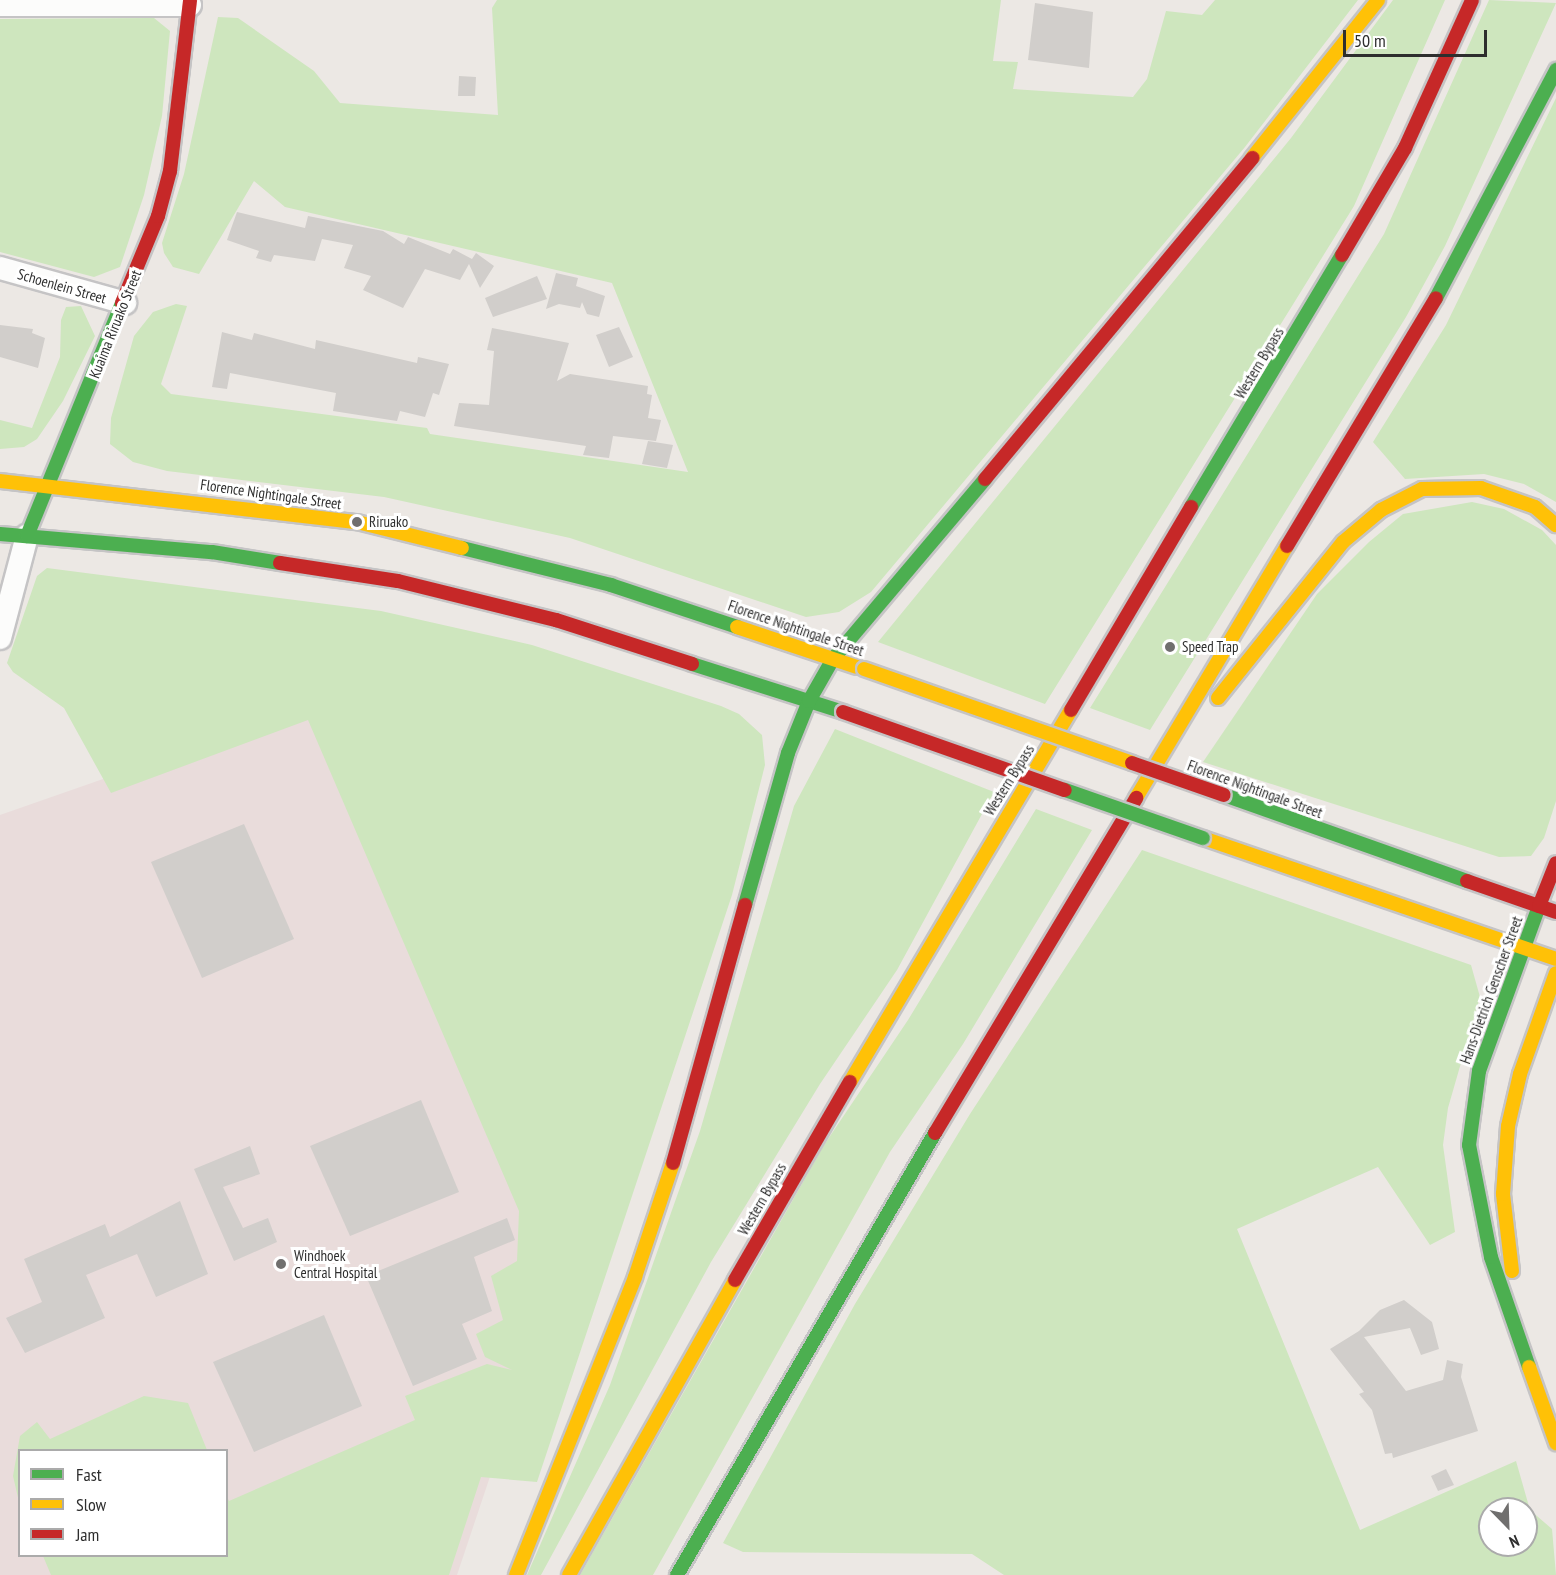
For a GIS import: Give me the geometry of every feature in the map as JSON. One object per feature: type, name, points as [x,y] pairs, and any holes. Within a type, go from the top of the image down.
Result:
[{"type":"main road","points":[[516,1575],[590,1400],[635,1277],[673,1162],[788,753],[809,701],[833,659],[1192,234],[1378,0]]},
{"type":"main road","name":"Western Bypass","points":[[570,1575],[804,1159],[1405,148],[1472,0]]},
{"type":"main road","name":"Kuaima Riruako Street","points":[[27,536],[125,303],[170,171],[190,2]]},
{"type":"main road","points":[[676,1575],[904,1185],[1141,795],[1463,253],[1556,70]]},
{"type":"main road","name":"Florence Nightingale Street","points":[[0,480],[48,483],[265,508],[432,539],[611,585],[864,669],[1556,912]]},
{"type":"main road","points":[[1141,795],[1342,542],[1381,510],[1422,489],[1471,488],[1535,507],[1556,525]]},
{"type":"main road","points":[[0,534],[212,552],[398,581],[556,620],[843,712],[1556,959]]},
{"type":"main road","name":"Hans-Dietrich Genscher Street","points":[[1556,862],[1522,948],[1479,1071],[1469,1145],[1491,1257],[1520,1329],[1556,1443]]},
{"type":"main road","name":"Hans-Dietrich Genscher Street","points":[[1520,1329],[1503,1170],[1513,1099],[1556,973]]},
{"type":"street","points":[[0,5],[190,2]]},
{"type":"street","name":"Schoenlein Street","points":[[0,268],[125,303]]},
{"type":"street","name":"Kuaima Riruako Street","points":[[0,639],[27,536]]},
{"type":"shaded area","name":"Windhoek Central Hospital","points":[[315,705],[624,1077],[457,1575],[0,1575],[0,815]]},
{"type":"green space","points":[[497,0],[1001,0],[993,61],[1018,62],[1013,89],[1133,97],[1147,79],[1166,11],[1202,15],[1215,0],[1358,0],[1245,147],[871,592],[839,612],[806,617],[570,538],[384,497],[167,471],[133,462],[110,444],[111,418],[134,336],[153,312],[176,304],[187,306],[161,384],[171,394],[427,428],[430,434],[688,472],[612,283],[285,207],[254,181],[199,274],[173,267],[164,253],[162,243],[184,174],[218,17],[238,18],[314,71],[340,103],[498,115],[492,8]]},
{"type":"green space","points":[[1393,0],[1445,0],[1354,206],[1045,704],[878,642],[1291,138]]},
{"type":"green space","points":[[1489,0],[1556,3],[1445,246],[1406,317],[1150,730],[1090,708],[1384,234]]},
{"type":"green space","points":[[154,18],[170,31],[162,116],[144,195],[120,267],[94,277],[0,252],[0,19]]},
{"type":"green space","points":[[1556,98],[1556,502],[1524,484],[1484,474],[1405,479],[1373,442],[1446,325]]},
{"type":"green space","points":[[81,306],[95,336],[63,401],[37,439],[24,447],[0,449],[0,420],[32,428],[60,357],[61,320],[66,307]]},
{"type":"green space","points":[[1472,502],[1504,509],[1542,530],[1556,545],[1556,801],[1544,838],[1531,856],[1499,857],[1203,762],[1317,594],[1369,542],[1403,514]]},
{"type":"green space","points":[[47,568],[381,611],[532,645],[721,706],[739,714],[762,735],[765,765],[732,895],[537,1482],[481,1477],[449,1575],[51,1575],[43,1557],[228,1557],[228,1499],[229,1501],[415,1420],[405,1396],[487,1364],[512,1370],[485,1357],[476,1334],[503,1320],[491,1276],[517,1261],[519,1211],[308,720],[111,793],[64,708],[13,672],[7,663],[37,576]]},
{"type":"green space","points":[[835,729],[994,792],[897,970],[820,1084],[711,1262],[541,1575],[527,1575],[610,1385],[700,1131],[794,806]]},
{"type":"green space","points":[[1036,809],[1092,830],[963,1044],[890,1152],[653,1575],[580,1575],[824,1145],[908,1020]]},
{"type":"green space","points":[[1142,850],[1471,965],[1480,997],[1448,1108],[1443,1145],[1455,1232],[1430,1245],[1378,1167],[1237,1229],[1360,1530],[1516,1461],[1526,1497],[1478,1497],[1478,1557],[1538,1557],[1538,1517],[1552,1529],[1556,1575],[1004,1575],[972,1554],[743,1552],[723,1543],[855,1304],[970,1114]]},
{"type":"green space","points":[[144,1396],[188,1403],[207,1449],[18,1449],[18,1498],[13,1476],[20,1436],[37,1422],[50,1439]]},
{"type":"building","points":[[1035,3],[1093,12],[1089,68],[1028,60]]},
{"type":"building","points":[[459,76],[476,77],[475,96],[458,96]]},
{"type":"building","points":[[237,212],[305,228],[308,216],[383,231],[404,244],[408,237],[450,254],[453,249],[472,259],[476,253],[494,266],[480,288],[469,264],[460,280],[425,269],[403,308],[363,290],[371,276],[344,268],[353,245],[322,239],[315,261],[274,255],[271,262],[256,258],[259,251],[227,240]]},
{"type":"building","points":[[556,273],[578,278],[576,286],[605,296],[599,317],[587,314],[582,302],[580,308],[559,304],[546,309]]},
{"type":"building","points":[[537,276],[547,299],[493,317],[485,298]]},
{"type":"building","points":[[0,325],[33,329],[32,333],[45,338],[38,368],[0,357]]},
{"type":"building","points":[[619,327],[633,357],[609,367],[596,335]]},
{"type":"building","points":[[492,328],[569,343],[557,381],[570,374],[648,386],[647,394],[652,395],[648,418],[661,420],[656,441],[613,436],[609,458],[583,455],[586,446],[454,426],[459,403],[489,405],[494,351],[487,350]]},
{"type":"building","points":[[222,332],[252,340],[254,333],[315,349],[316,340],[417,363],[418,357],[449,364],[439,395],[433,393],[425,417],[400,411],[397,421],[333,411],[336,393],[230,373],[227,389],[212,387]]},
{"type":"building","points":[[648,441],[673,445],[667,468],[642,464]]},
{"type":"building","points":[[244,824],[294,939],[202,978],[151,862]]},
{"type":"building","points":[[421,1100],[459,1192],[350,1236],[310,1146]]},
{"type":"building","points":[[250,1146],[260,1174],[223,1187],[243,1228],[268,1218],[277,1242],[234,1261],[194,1169]]},
{"type":"building","points":[[180,1201],[208,1274],[156,1297],[137,1254],[86,1275],[105,1318],[25,1353],[6,1318],[42,1302],[24,1259],[105,1224],[110,1237]]},
{"type":"building","points":[[507,1218],[515,1240],[474,1257],[492,1311],[462,1324],[477,1359],[413,1386],[366,1276]]},
{"type":"building","points":[[1404,1300],[1432,1322],[1439,1349],[1421,1355],[1410,1328],[1364,1337],[1406,1391],[1443,1380],[1447,1360],[1463,1364],[1461,1377],[1478,1431],[1393,1458],[1392,1453],[1385,1454],[1372,1410],[1359,1394],[1364,1392],[1330,1349],[1359,1331],[1380,1310]]},
{"type":"building","points":[[324,1315],[362,1406],[254,1452],[213,1362]]},
{"type":"building","points":[[1446,1469],[1454,1485],[1438,1491],[1431,1476]]},
{"type":"traffic: fast","points":[[1436,298],[1556,70]]},
{"type":"traffic: fast","points":[[1191,507],[1342,255]]},
{"type":"traffic: fast","points":[[27,536],[122,303]]},
{"type":"traffic: fast","points":[[745,905],[788,753],[809,701],[833,659],[985,479]]},
{"type":"traffic: fast","points":[[0,534],[212,552],[280,563]]},
{"type":"traffic: fast","points":[[462,548],[611,585],[737,627]]},
{"type":"traffic: fast","points":[[692,664],[843,712]]},
{"type":"traffic: fast","points":[[1065,790],[1203,838]]},
{"type":"traffic: fast","points":[[1224,795],[1467,881]]},
{"type":"traffic: fast","points":[[1529,1367],[1491,1257],[1469,1145],[1479,1071],[1539,906]]},
{"type":"traffic: fast","points":[[677,1575],[935,1133]]},
{"type":"traffic: slow","points":[[1252,158],[1378,0]]},
{"type":"traffic: slow","points":[[0,481],[357,522],[462,548]]},
{"type":"traffic: slow","points":[[1218,698],[1343,542],[1381,510],[1422,489],[1481,488],[1535,507],[1556,525]]},
{"type":"traffic: slow","points":[[1136,798],[1287,546]]},
{"type":"traffic: slow","points":[[737,627],[857,667]]},
{"type":"traffic: slow","points":[[864,669],[1132,763]]},
{"type":"traffic: slow","points":[[850,1082],[1071,710]]},
{"type":"traffic: slow","points":[[1203,838],[1556,959]]},
{"type":"traffic: slow","points":[[1512,1271],[1503,1194],[1508,1126],[1520,1074],[1556,973]]},
{"type":"traffic: slow","points":[[516,1575],[635,1277],[673,1163]]},
{"type":"traffic: slow","points":[[569,1575],[735,1280]]},
{"type":"traffic: slow","points":[[1529,1367],[1556,1443]]},
{"type":"traffic: jam","points":[[122,303],[158,216],[170,171],[190,0]]},
{"type":"traffic: jam","points":[[1342,255],[1405,148],[1472,0]]},
{"type":"traffic: jam","points":[[985,479],[1252,158]]},
{"type":"traffic: jam","points":[[1287,546],[1436,298]]},
{"type":"traffic: jam","points":[[1071,710],[1191,507]]},
{"type":"traffic: jam","points":[[280,563],[398,581],[556,620],[692,664]]},
{"type":"traffic: jam","points":[[843,712],[1065,790]]},
{"type":"traffic: jam","points":[[1132,763],[1224,795]]},
{"type":"traffic: jam","points":[[935,1133],[1136,798]]},
{"type":"traffic: jam","points":[[1539,906],[1556,863]]},
{"type":"traffic: jam","points":[[1467,881],[1556,912]]},
{"type":"traffic: jam","points":[[673,1163],[745,905]]},
{"type":"traffic: jam","points":[[735,1280],[850,1082]]},
{"type":"place","name":"Riruako","points":[[357,522]]},
{"type":"place","name":"Speed Trap","points":[[1170,647]]},
{"type":"place","name":"Windhoek Central Hospital","points":[[281,1264]]}]
